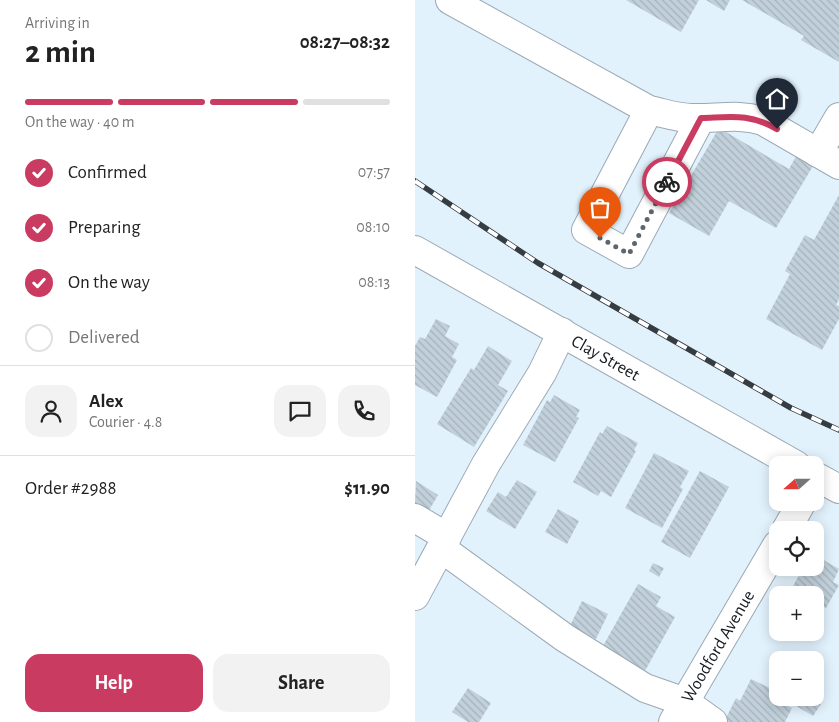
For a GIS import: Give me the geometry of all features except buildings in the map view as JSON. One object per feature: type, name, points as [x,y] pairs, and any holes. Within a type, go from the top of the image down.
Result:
[{"type":"street","points":[[450,0],[649,110],[678,118],[739,116],[755,118],[829,159],[839,117]]},
{"type":"street","points":[[649,110],[586,230],[629,254],[701,118]]},
{"type":"street","name":"Clay Street","points":[[415,250],[779,456]]},
{"type":"street","points":[[415,596],[486,464],[542,373],[562,332]]},
{"type":"street","points":[[415,518],[565,638],[645,688],[679,712],[713,722]]},
{"type":"street","name":"Woodford Avenue","points":[[679,712],[769,558]]},
{"type":"railway","points":[[415,181],[538,263],[791,408],[839,430]]},
{"type":"way so far","points":[[600,238],[629,254],[667,182]]},
{"type":"route","points":[[667,182],[701,118],[739,116],[755,118],[777,129]]}]
